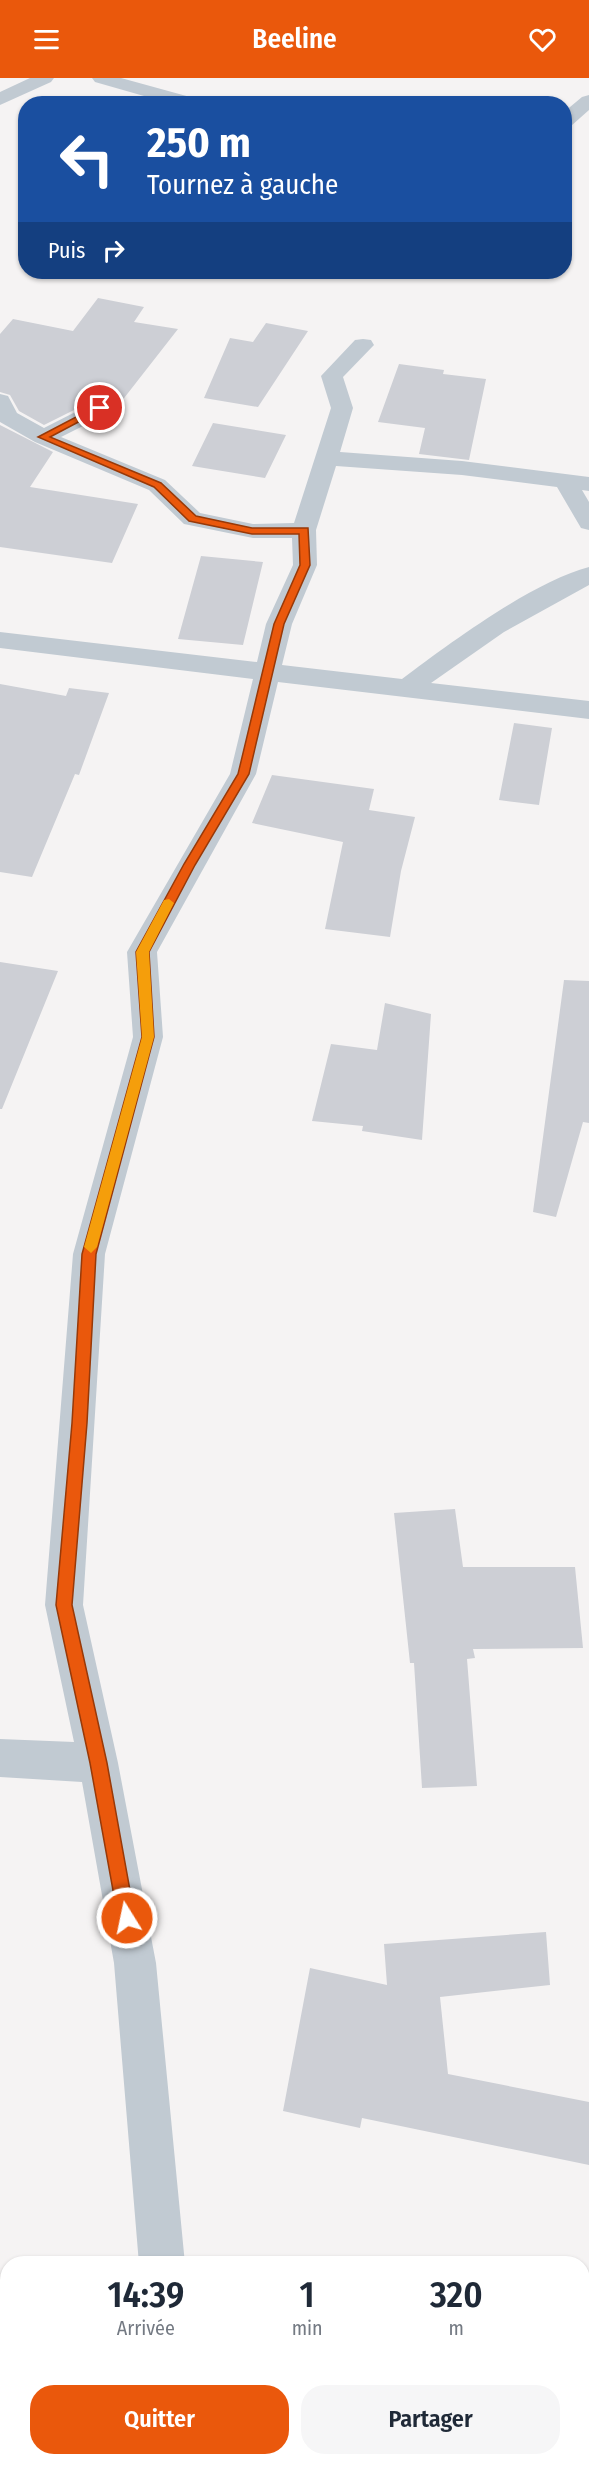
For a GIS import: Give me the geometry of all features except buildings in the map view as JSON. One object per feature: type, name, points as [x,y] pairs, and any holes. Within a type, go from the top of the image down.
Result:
[{"type":"street","points":[[0,99],[45,78]]},
{"type":"street","points":[[100,78],[165,96]]},
{"type":"street","points":[[572,115],[589,101]]},
{"type":"street","points":[[161,2256],[135,1963],[99,1763],[64,1605],[80,1423],[89,1254],[148,1037],[142,952],[243,774],[279,624],[305,565],[304,530],[342,408],[332,376],[363,345]]},
{"type":"street","points":[[0,401],[8,417],[43,437],[157,485],[192,519],[252,531],[304,530]]},
{"type":"street","points":[[43,437],[100,408]]},
{"type":"street","points":[[327,458],[462,468],[589,484]]},
{"type":"street","points":[[565,480],[589,523]]},
{"type":"street","points":[[407,688],[501,624],[560,588],[589,575]]},
{"type":"street","points":[[0,640],[589,710]]},
{"type":"street","points":[[0,1758],[99,1763]]},
{"type":"slow traffic","points":[[91,1247],[148,1037],[142,952],[169,903]]},
{"type":"route","points":[[100,408],[43,437],[157,485],[192,519],[252,531],[304,530],[305,565],[279,624],[243,774],[142,952],[148,1037],[89,1254],[80,1423],[64,1605],[99,1763],[127,1918]]}]
